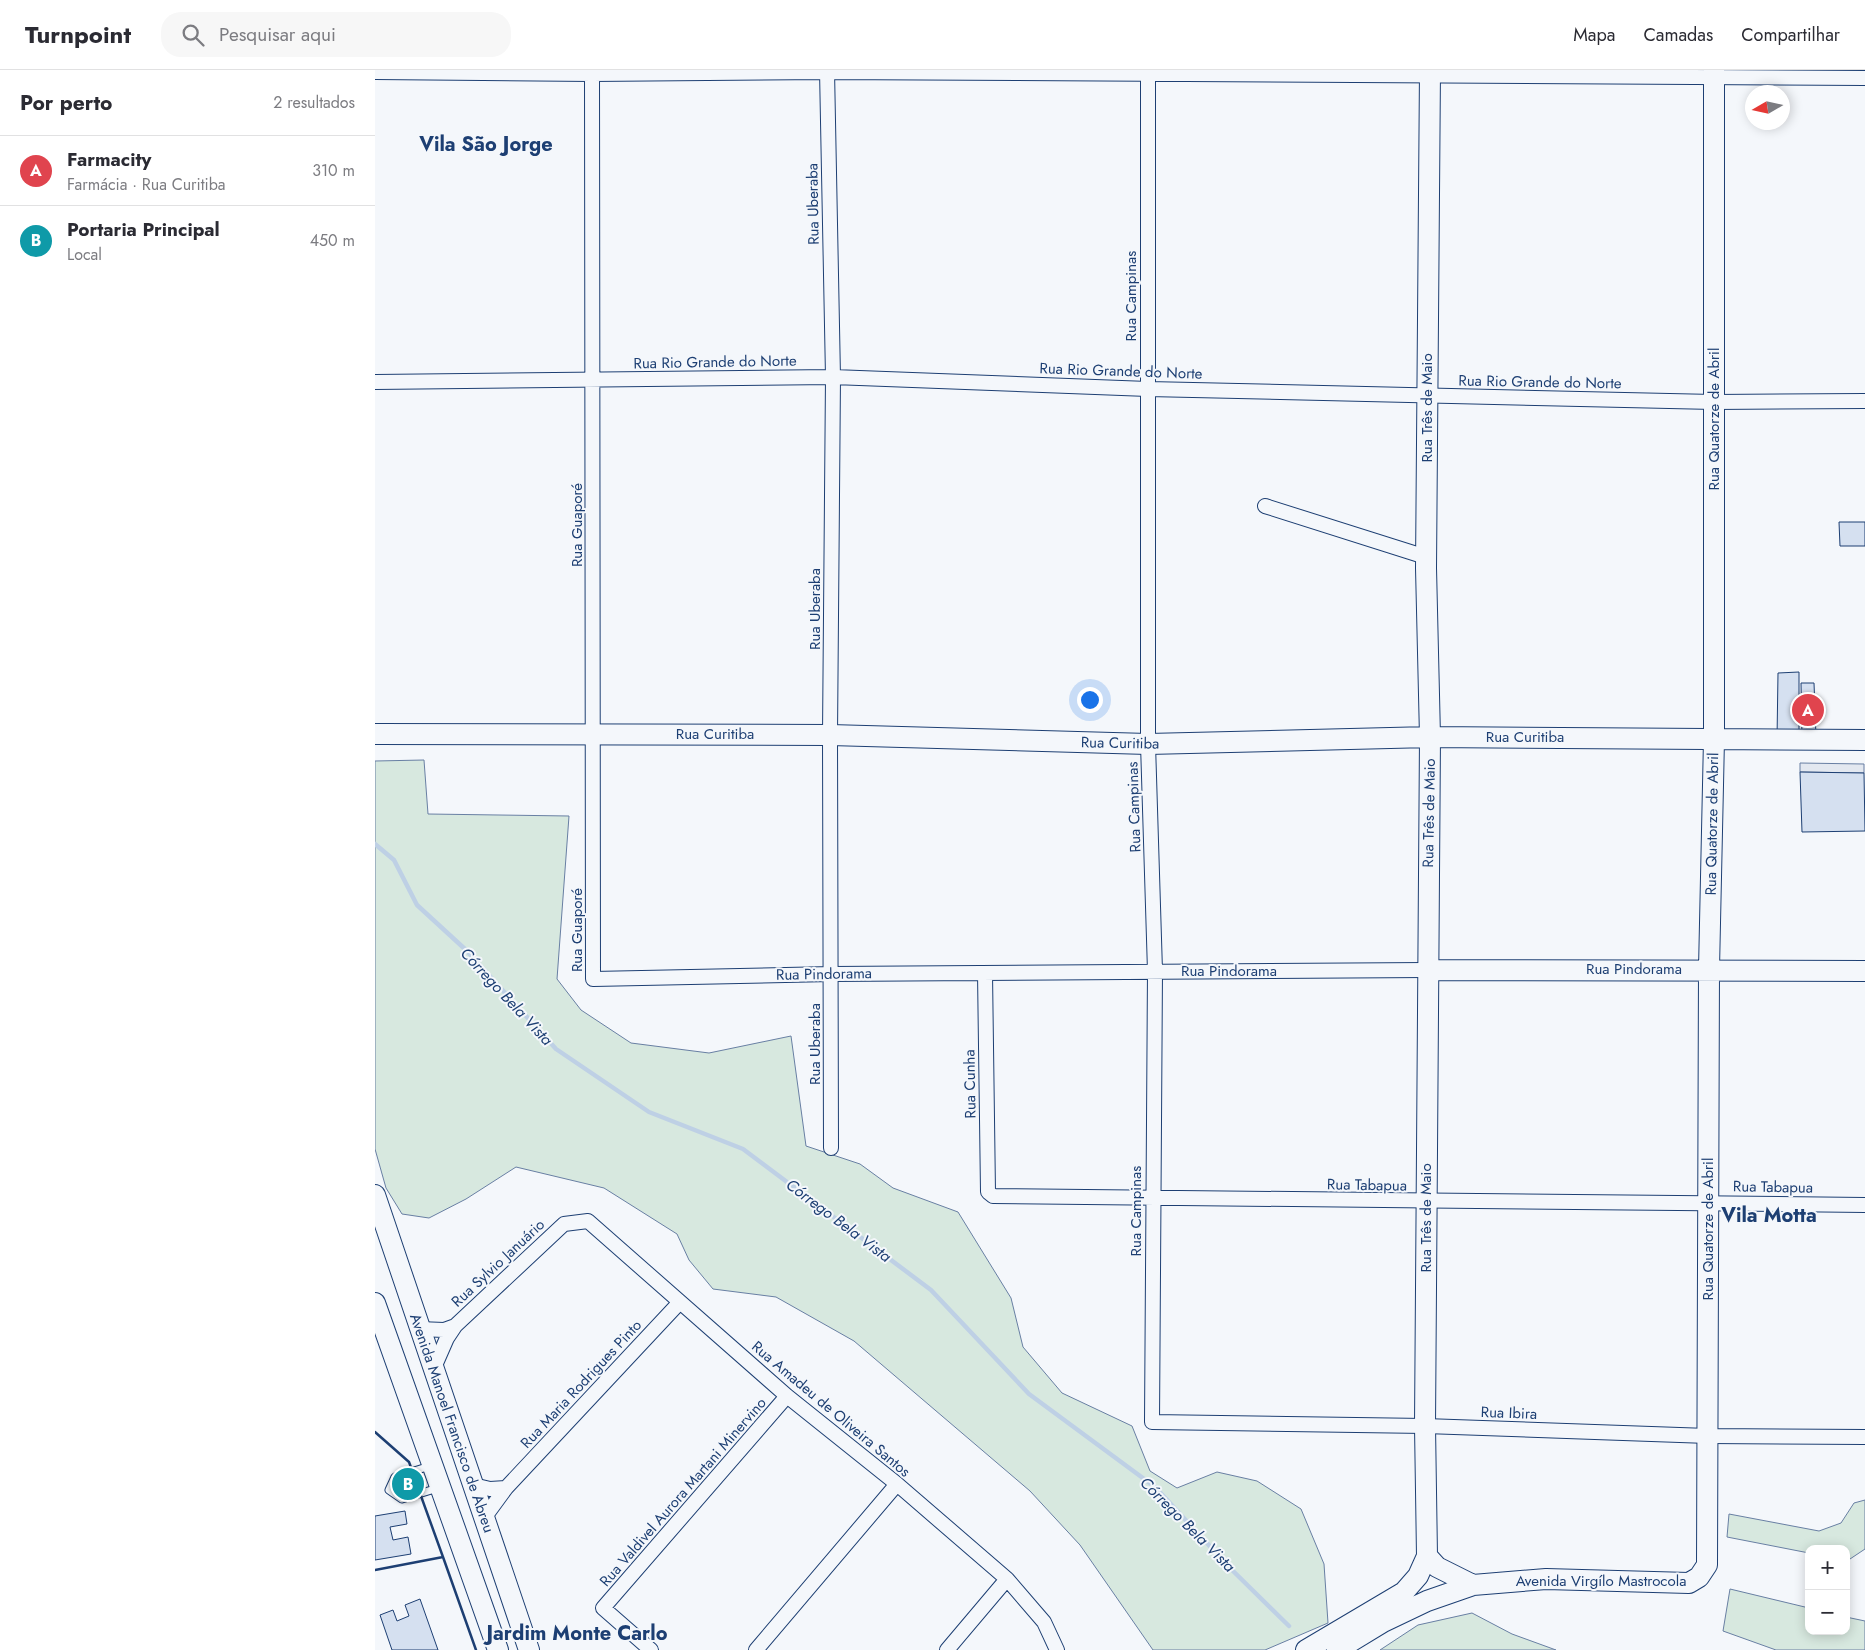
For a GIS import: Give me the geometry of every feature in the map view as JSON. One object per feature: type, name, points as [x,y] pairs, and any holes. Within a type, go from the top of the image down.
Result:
[{"type":"street","points":[[375,72],[827,71],[1714,74],[1865,78]]},
{"type":"street","name":"Rua Uberaba","points":[[827,71],[833,377],[830,735],[831,1148]]},
{"type":"street","name":"Rua Guaporé","points":[[592,72],[594,381],[593,979]]},
{"type":"street","name":"Rua Campinas","points":[[1148,72],[1148,744],[1155,971],[1152,1422]]},
{"type":"street","name":"Rua Três de Maio","points":[[1306,1650],[1413,1585],[1427,1556],[1425,1426],[1430,737],[1426,557],[1430,73]]},
{"type":"street","name":"Rua Quatorze de Abril","points":[[1699,1577],[1707,1565],[1709,969],[1714,738],[1714,74]]},
{"type":"street","name":"Rua Rio Grande do Norte","points":[[375,382],[833,377],[1147,389],[1428,396],[1714,402],[1865,401]]},
{"type":"street","points":[[1265,506],[1426,557]]},
{"type":"street","name":"Rua Curitiba","points":[[375,734],[830,735],[1148,744],[1430,737],[1865,740]]},
{"type":"street","name":"Rua Pindorama","points":[[593,979],[832,974],[1155,971],[1709,969],[1865,971]]},
{"type":"street","name":"Rua Cunha","points":[[985,973],[988,1192],[990,1194]]},
{"type":"street","name":"Rua Tabapua","points":[[990,1194],[1152,1199],[1865,1204]]},
{"type":"street","name":"Avenida Manoel Francisco de Abreu","points":[[375,1195],[529,1650]]},
{"type":"street","name":"Rua Amadeu de Oliveira Santos","points":[[564,1224],[588,1221],[787,1396],[897,1484],[1007,1579],[1044,1622],[1057,1650]]},
{"type":"street","name":"Rua Sylvio Januário","points":[[433,1370],[455,1326],[564,1224]]},
{"type":"street","name":"Rua Maria Rodrigues Pinto","points":[[484,1518],[506,1488],[680,1302]]},
{"type":"street","name":"Avenida Manoel Francisco de Abreu","points":[[375,1303],[498,1650]]},
{"type":"street","name":"Rua Sylvio Januário","points":[[419,1329],[444,1330],[455,1326]]},
{"type":"street","name":"Rua Valdivel Aurora Martani Minervino","points":[[651,1650],[603,1608],[787,1396]]},
{"type":"street","name":"Rua Ibira","points":[[1152,1422],[1425,1426],[1708,1436],[1865,1437]]},
{"type":"street","points":[[756,1650],[897,1484]]},
{"type":"street","points":[[473,1485],[490,1489],[506,1488]]},
{"type":"street","points":[[1427,1556],[1437,1567],[1473,1585]]},
{"type":"street","name":"Avenida Virgílo Mastrocola","points":[[1337,1650],[1383,1622],[1427,1601],[1473,1585],[1546,1579],[1689,1583],[1699,1577]]},
{"type":"street","points":[[947,1650],[1007,1579]]},
{"type":"lane","points":[[433,1465],[395,1477],[389,1490],[402,1499],[441,1487]]},
{"type":"shaded area","points":[[424,760],[428,814],[569,816],[557,979],[581,1010],[631,1043],[709,1053],[791,1036],[806,1146],[860,1164],[893,1188],[958,1212],[1011,1298],[1023,1347],[1062,1393],[1132,1426],[1150,1471],[1177,1488],[1217,1472],[1257,1481],[1301,1509],[1324,1564],[1328,1623],[1265,1650],[1153,1650],[1080,1545],[1030,1491],[854,1341],[776,1297],[713,1289],[689,1260],[677,1234],[604,1188],[516,1167],[466,1199],[429,1218],[402,1214],[386,1188],[375,1149],[375,761]]},
{"type":"shaded area","points":[[1800,763],[1864,764],[1864,773],[1800,772]]},
{"type":"shaded area","points":[[1865,1500],[1865,1549],[1850,1559],[1850,1545],[1805,1545],[1805,1552],[1727,1537],[1729,1514],[1819,1531],[1841,1523],[1854,1503]]},
{"type":"shaded area","points":[[1730,1589],[1805,1607],[1805,1635],[1850,1635],[1850,1618],[1865,1621],[1865,1650],[1776,1650],[1723,1631]]},
{"type":"shaded area","points":[[1472,1613],[1512,1634],[1556,1650],[1380,1650],[1418,1625]]},
{"type":"building","points":[[1839,522],[1865,522],[1865,546],[1840,546]]},
{"type":"building","points":[[1799,672],[1799,739],[1777,739],[1778,673]]},
{"type":"building","points":[[1801,683],[1814,683],[1816,737],[1802,737]]},
{"type":"building","points":[[1800,772],[1864,773],[1865,831],[1802,832]]},
{"type":"building","points":[[417,1474],[421,1486],[398,1493],[395,1482]]},
{"type":"building","points":[[405,1511],[407,1524],[390,1527],[393,1540],[408,1537],[411,1554],[375,1560],[375,1516]]},
{"type":"building","points":[[420,1599],[438,1650],[392,1650],[380,1615],[393,1610],[397,1621],[409,1616],[405,1605]]},
{"type":"waterway","name":"Córrego Bela Vista","points":[[375,844],[394,860],[417,905],[466,950],[556,1049],[649,1112],[743,1149],[931,1290],[1029,1394],[1155,1487],[1231,1569],[1289,1626]]},
{"type":"wall","points":[[375,1432],[409,1462],[413,1473]]},
{"type":"wall","points":[[417,1485],[443,1557]]},
{"type":"wall","points":[[375,1570],[443,1557],[476,1650]]},
{"type":"place","name":"Farmacity","points":[[1808,710]]},
{"type":"place","name":"Portaria Principal","points":[[408,1484]]},
{"type":"district","name":"Vila São Jorge","points":[[486,144]]},
{"type":"district","name":"Vila Motta","points":[[1769,1215]]},
{"type":"district","name":"Jardim Monte Carlo","points":[[577,1633]]}]
